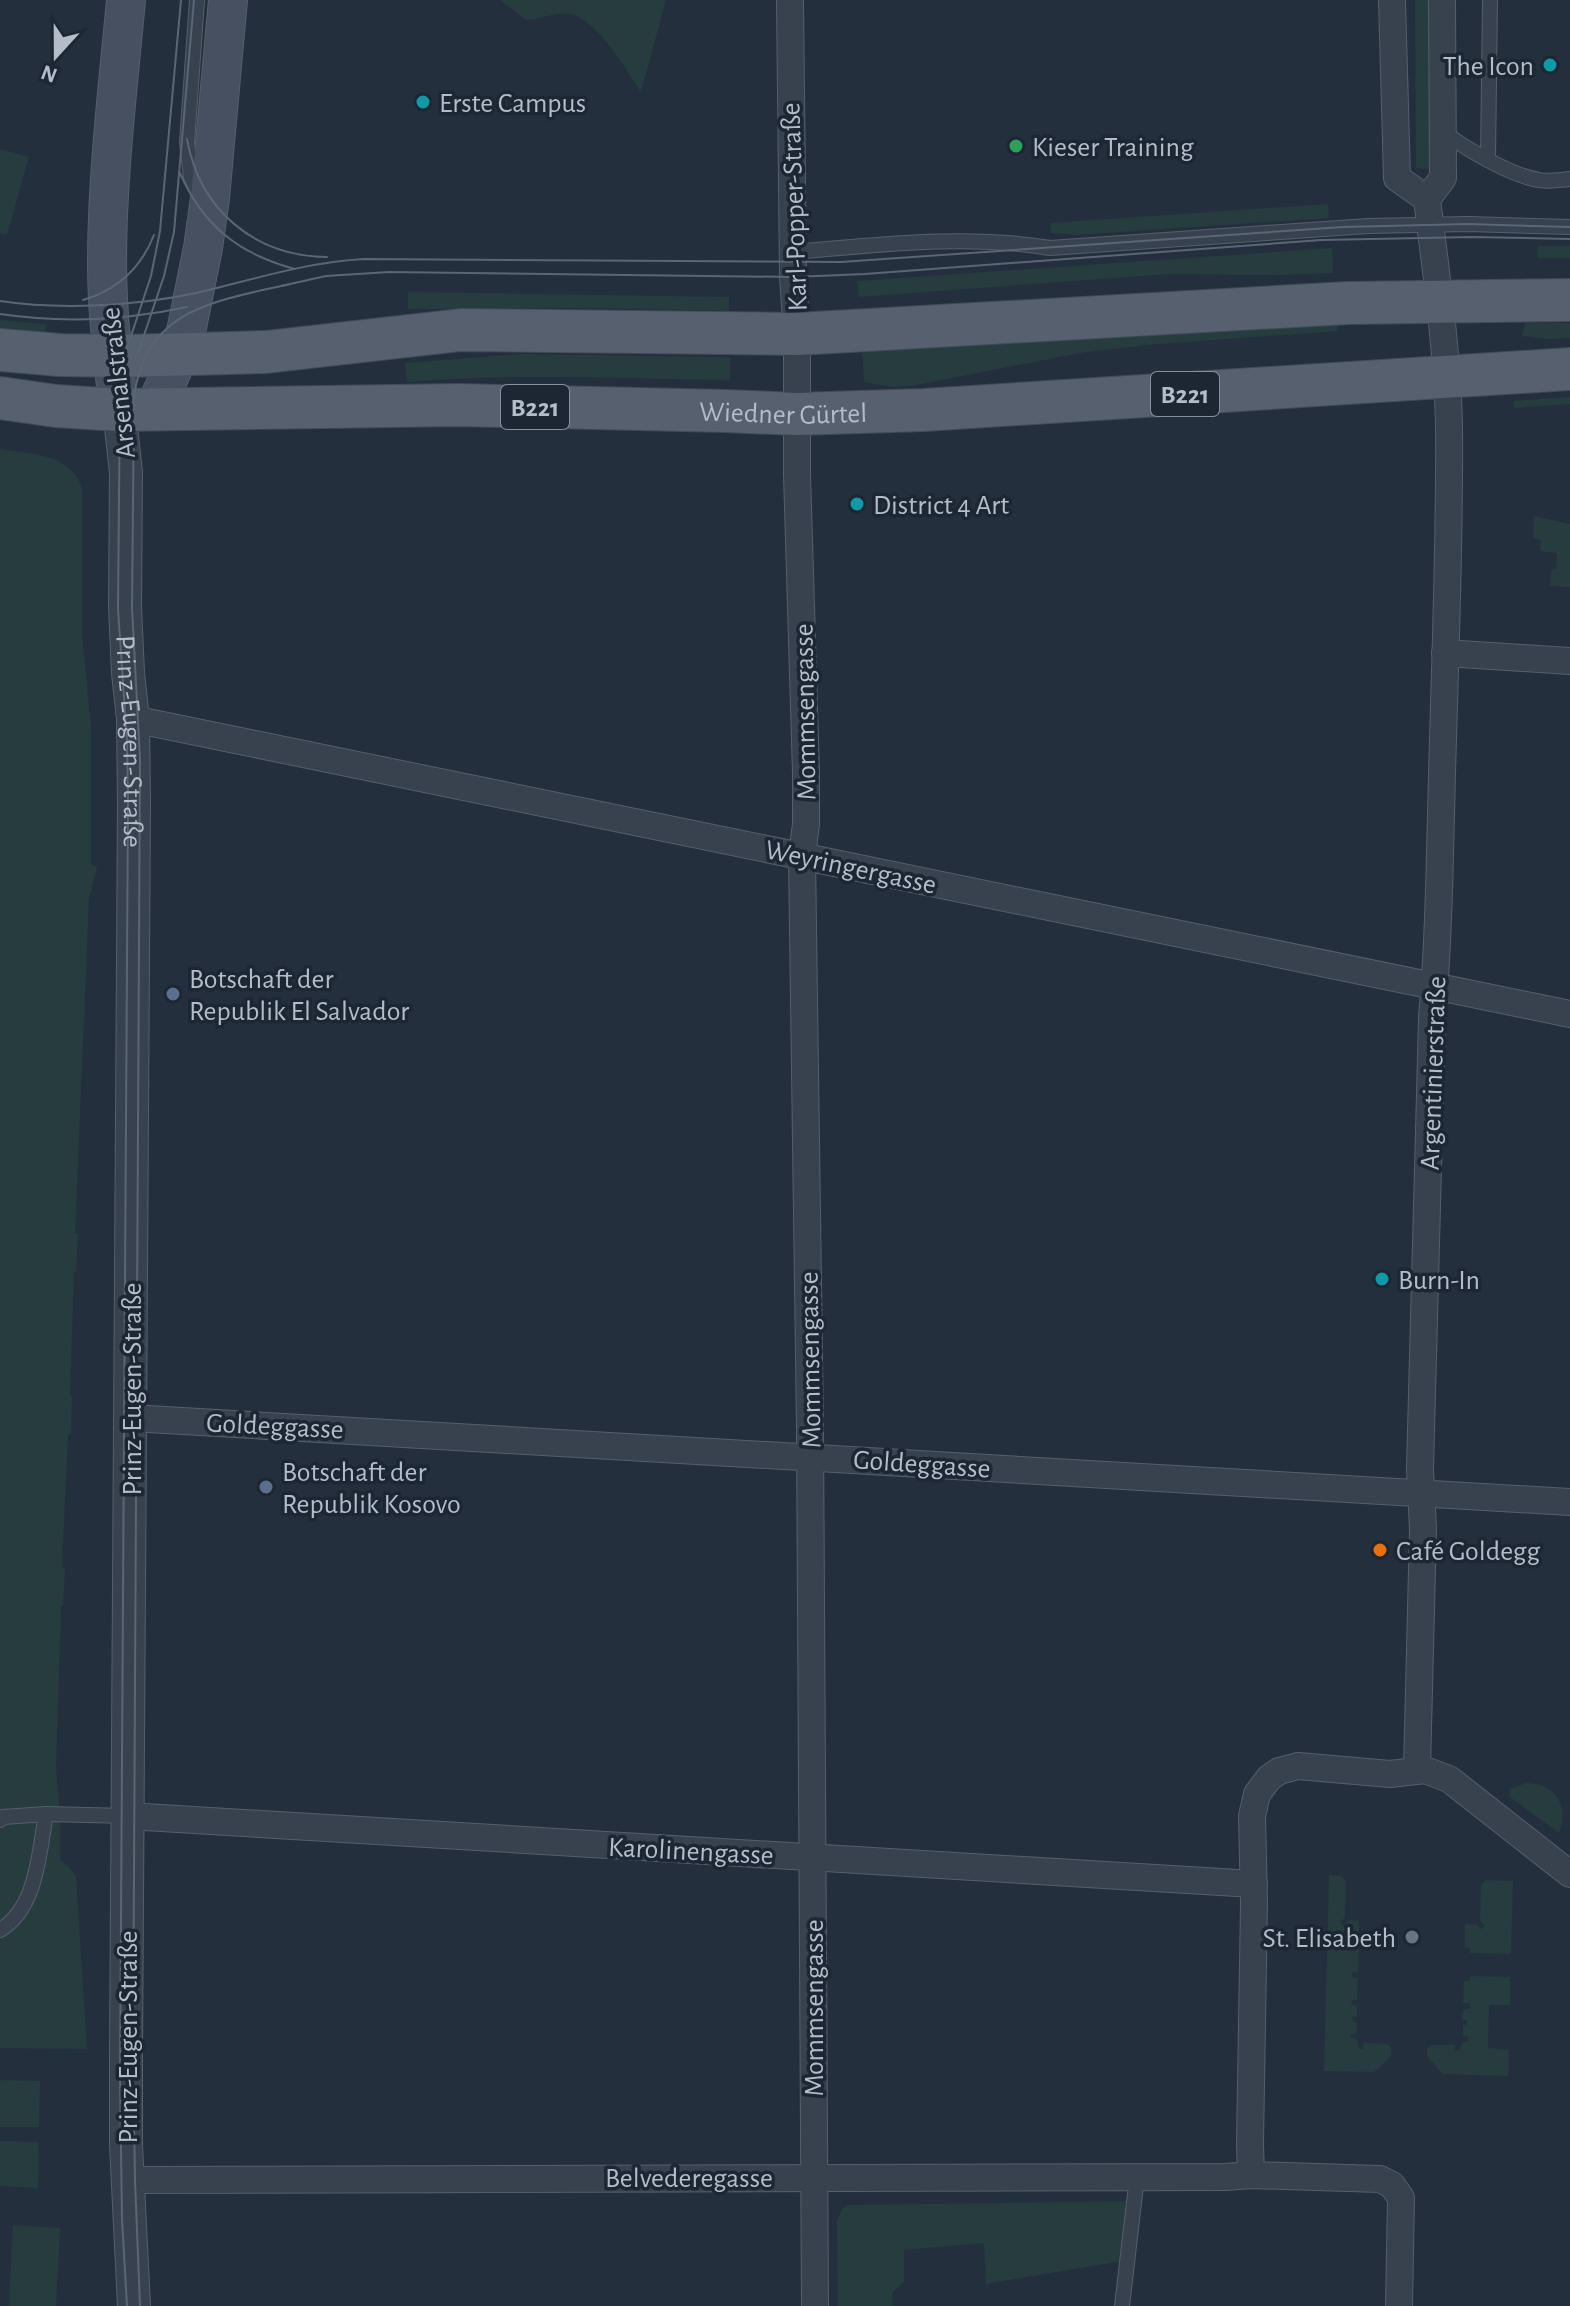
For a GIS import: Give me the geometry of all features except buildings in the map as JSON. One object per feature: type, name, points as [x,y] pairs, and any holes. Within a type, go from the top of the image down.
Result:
[{"type":"main road","name":"Arsenalstraße","points":[[126,0],[108,211],[107,266],[122,356],[137,410]]},
{"type":"main road","name":"Arsenalstraße","points":[[137,410],[179,355],[192,306],[208,210],[228,0]]},
{"type":"main road","points":[[0,350],[122,356],[179,355],[266,352],[461,330],[797,334],[1348,303],[1570,300]]},
{"type":"main road","name":"Wiedner Gürtel","points":[[137,410],[459,405],[797,414],[924,410],[1570,369]]},
{"type":"main road","name":"B221","points":[[0,398],[56,406],[137,410]]},
{"type":"street","name":"Karl-Popper-Straße","points":[[790,0],[797,414]]},
{"type":"street","points":[[1392,0],[1397,178],[1428,212]]},
{"type":"street","points":[[1442,0],[1443,178],[1428,212],[1446,377]]},
{"type":"street","name":"Argentinierstraße","points":[[1417,1769],[1423,1529],[1420,1453],[1445,653],[1449,444],[1446,377]]},
{"type":"street","name":"Arsenalstraße","points":[[126,472],[137,410]]},
{"type":"street","name":"Mommsengasse","points":[[797,414],[806,773],[806,824],[802,856],[810,1456],[815,2306]]},
{"type":"street","name":"Prinz-Eugen-Straße","points":[[126,472],[125,606],[133,719],[128,2180],[134,2306]]},
{"type":"street","points":[[1445,653],[1570,661]]},
{"type":"street","name":"Weyringergasse","points":[[133,719],[1570,1014]]},
{"type":"street","name":"Goldeggasse","points":[[131,1418],[1570,1502]]},
{"type":"street","points":[[1251,2175],[1254,1805],[1262,1787],[1279,1771],[1298,1766],[1390,1774],[1417,1769],[1435,1772],[1449,1779],[1570,1874]]},
{"type":"street","name":"Karolinengasse","points":[[128,1816],[1254,1884]]},
{"type":"street","name":"Belvederegasse","points":[[128,2180],[1251,2175],[1380,2179],[1400,2194],[1399,2306]]},
{"type":"lane","points":[[197,0],[188,160],[197,192],[208,210]]},
{"type":"lane","points":[[1488,159],[1490,0]]},
{"type":"lane","points":[[1444,133],[1464,147],[1523,176],[1540,180],[1570,179]]},
{"type":"lane","points":[[793,252],[975,240],[1050,248],[1307,229],[1428,212],[1570,227]]},
{"type":"lane","points":[[0,1930],[11,1924],[24,1906],[33,1880],[46,1814]]},
{"type":"lane","points":[[0,1820],[3,1817],[46,1814],[128,1816]]},
{"type":"lane","points":[[1122,2306],[1137,2177]]},
{"type":"green space","points":[[500,0],[666,0],[641,92],[601,36],[580,18],[565,14],[526,20]]},
{"type":"green space","points":[[1415,0],[1428,0],[1431,169],[1416,168]]},
{"type":"green space","points":[[0,149],[29,157],[7,235],[0,233]]},
{"type":"green space","points":[[1328,204],[1329,218],[1076,235],[1051,233],[1050,223]]},
{"type":"green space","points":[[1538,246],[1570,246],[1570,258],[1537,258]]},
{"type":"green space","points":[[1332,248],[1333,273],[1169,274],[859,297],[857,281]]},
{"type":"green space","points":[[408,292],[729,297],[729,311],[408,309]]},
{"type":"green space","points":[[1336,317],[1338,331],[1080,353],[911,386],[891,387],[864,382],[862,350]]},
{"type":"green space","points":[[0,320],[46,324],[45,334],[0,330]]},
{"type":"green space","points":[[1525,323],[1570,323],[1570,338],[1522,336]]},
{"type":"green space","points":[[521,354],[730,357],[730,380],[528,377],[407,382],[405,363]]},
{"type":"green space","points":[[1570,397],[1570,404],[1514,408],[1513,401]]},
{"type":"green space","points":[[0,449],[37,454],[59,461],[76,476],[82,487],[82,634],[91,726],[91,865],[97,867],[89,899],[56,1768],[60,1860],[76,1876],[87,2049],[0,2048]]},
{"type":"green space","points":[[1534,516],[1570,524],[1570,587],[1550,586],[1557,553],[1540,551],[1541,540],[1533,538]]},
{"type":"green space","points":[[1526,1783],[1545,1787],[1558,1798],[1563,1814],[1559,1833],[1510,1797],[1510,1789]]},
{"type":"green space","points":[[1329,1875],[1341,1876],[1346,1881],[1345,1917],[1340,1922],[1344,1926],[1349,1920],[1359,1921],[1359,1944],[1353,1945],[1353,1950],[1359,1950],[1358,1972],[1352,1972],[1352,1977],[1358,1978],[1357,2000],[1352,2000],[1351,2005],[1357,2006],[1357,2017],[1353,2017],[1352,2021],[1357,2023],[1356,2034],[1351,2034],[1351,2038],[1357,2039],[1359,2049],[1363,2049],[1364,2043],[1387,2044],[1391,2048],[1391,2056],[1374,2072],[1324,2071]]},
{"type":"green space","points":[[1486,1880],[1513,1881],[1511,1954],[1470,1953],[1470,1948],[1465,1948],[1465,1924],[1481,1929],[1485,1926],[1480,1920],[1481,1885]]},
{"type":"green space","points":[[1470,1976],[1510,1977],[1510,2005],[1489,2005],[1488,2048],[1509,2050],[1508,2076],[1443,2074],[1427,2056],[1427,2048],[1432,2045],[1455,2045],[1454,2051],[1459,2051],[1463,2042],[1468,2042],[1468,2037],[1463,2036],[1463,2025],[1467,2020],[1462,2020],[1463,2009],[1470,2009],[1470,2003],[1463,2003],[1464,1981],[1470,1981]]},
{"type":"green space","points":[[0,2080],[40,2081],[39,2127],[0,2127]]},
{"type":"green space","points":[[0,2141],[39,2142],[38,2188],[0,2186]]},
{"type":"green space","points":[[1135,2201],[1128,2260],[986,2284],[984,2243],[904,2250],[904,2282],[892,2293],[892,2306],[838,2306],[837,2220],[848,2205]]},
{"type":"green space","points":[[13,2225],[60,2228],[56,2306],[9,2306]]},
{"type":"tram line","points":[[127,2306],[120,2078],[128,802],[118,609],[120,389],[125,354],[151,276],[160,231],[181,0]]},
{"type":"tram line","points":[[138,353],[164,276],[174,232],[194,0]]},
{"type":"tram line","points":[[187,139],[204,188],[235,225],[277,248],[301,255],[327,257]]},
{"type":"tram line","points":[[180,173],[200,208],[225,235],[257,255],[295,269]]},
{"type":"tram line","points":[[0,301],[73,306],[148,301],[300,268],[364,259],[841,262],[1343,227],[1468,224],[1570,227]]},
{"type":"tram line","points":[[83,300],[107,290],[126,276],[142,258],[154,235]]},
{"type":"tram line","points":[[281,286],[326,276],[389,272],[793,277],[1321,240],[1570,239]]},
{"type":"tram line","points":[[140,2306],[133,2057],[140,759],[132,608],[134,398],[141,368],[152,345],[169,327],[211,304],[290,284]]},
{"type":"tram line","points":[[0,314],[47,319],[94,319],[187,307]]},
{"type":"place","name":"The Icon","points":[[1550,65]]},
{"type":"place","name":"Erste Campus","points":[[423,102]]},
{"type":"place","name":"Kieser Training","points":[[1016,146]]},
{"type":"place","name":"District 4 Art","points":[[857,504]]},
{"type":"place","name":"Botschaft der Republik El Salvador","points":[[173,994]]},
{"type":"place","name":"Burn-In","points":[[1382,1279]]},
{"type":"place","name":"Botschaft der Republik Kosovo","points":[[266,1487]]},
{"type":"place","name":"Café Goldegg","points":[[1380,1550]]},
{"type":"place","name":"St. Elisabeth","points":[[1412,1937]]}]
